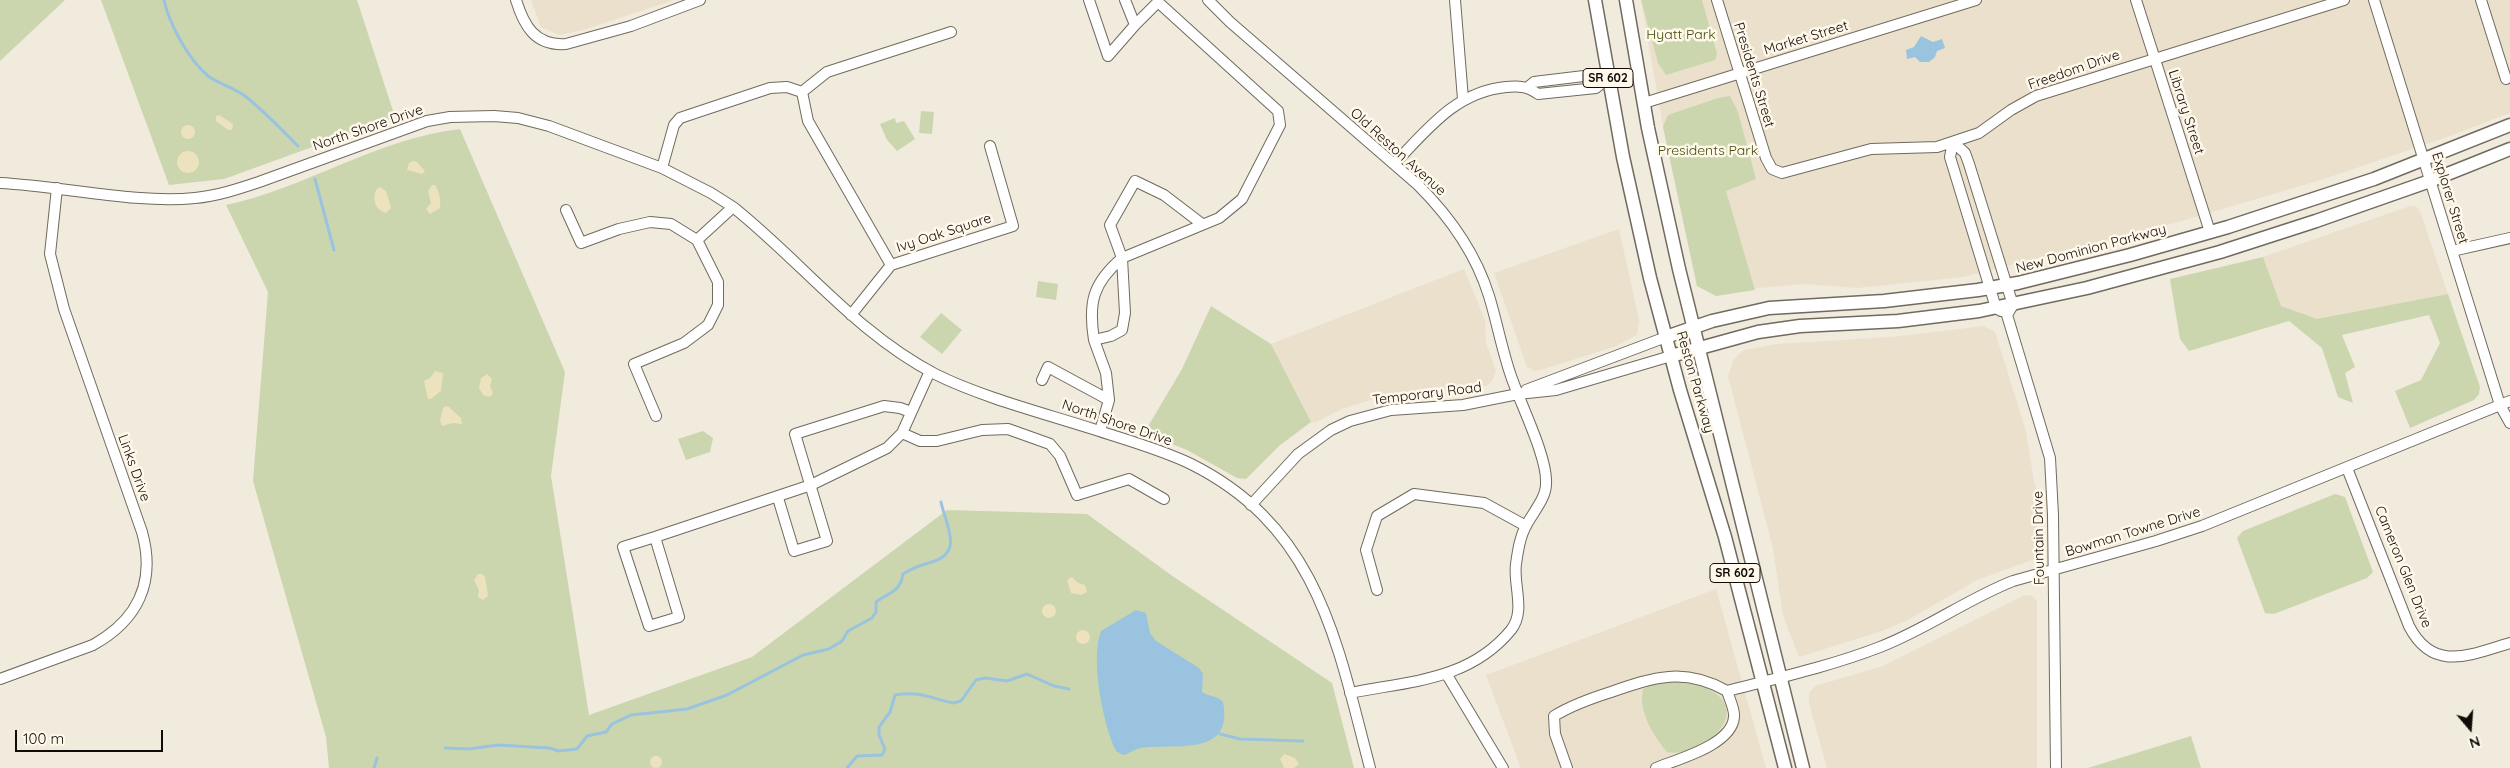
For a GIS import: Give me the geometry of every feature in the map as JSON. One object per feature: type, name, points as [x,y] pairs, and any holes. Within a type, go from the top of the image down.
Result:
[{"type":"main road","name":"Reston Parkway","points":[[1595,0],[1623,157],[1670,356],[1725,537],[1785,768]]},
{"type":"main road","name":"Reston Parkway","points":[[1626,0],[1644,103],[1679,269],[1804,768]]},
{"type":"main road","name":"New Dominion Parkway","points":[[1666,337],[1694,327],[1769,308],[1884,301],[2007,286],[2130,256],[2365,182],[2510,125]]},
{"type":"main road","points":[[1670,356],[1758,332],[1800,326],[1898,321],[2005,309],[2220,252],[2430,181],[2510,149]]},
{"type":"street","points":[[516,0],[522,18],[530,32],[546,42],[556,45],[631,26],[700,0]]},
{"type":"street","points":[[1089,0],[1108,56],[1134,24],[1159,1],[1278,111],[1280,125],[1242,199],[1219,218],[1122,258],[1105,273],[1095,294],[1090,317],[1094,340],[1106,373],[1109,400],[1100,431]]},
{"type":"street","points":[[1125,0],[1134,24]]},
{"type":"street","name":"Old Reston Avenue","points":[[1208,0],[1230,22],[1418,185],[1444,214],[1472,256],[1488,295],[1518,394],[1540,453],[1547,482],[1546,491],[1526,526],[1518,547],[1515,567],[1518,619],[1506,636],[1469,664],[1447,675],[1350,693]]},
{"type":"street","points":[[1455,0],[1463,99]]},
{"type":"street","name":"Presidents Street","points":[[1717,0],[1766,158]]},
{"type":"street","name":"Market Street","points":[[1644,103],[1976,0]]},
{"type":"street","name":"Library Street","points":[[2136,0],[2210,232]]},
{"type":"street","name":"Freedom Drive","points":[[1766,158],[1772,169],[1782,173],[1871,149],[1931,148],[1954,142],[1979,133],[2011,110],[2036,96],[2344,0]]},
{"type":"street","name":"Explorer Street","points":[[2374,0],[2500,405],[2510,423]]},
{"type":"street","points":[[2481,0],[2506,79]]},
{"type":"street","points":[[662,168],[674,125],[680,118],[770,88],[787,87],[802,92],[827,72],[951,32]]},
{"type":"street","points":[[1394,164],[1440,117],[1463,99],[1494,88],[1528,87],[1534,82],[1592,75],[1608,78]]},
{"type":"street","name":"Ivy Oak Square","points":[[802,92],[808,121],[891,265]]},
{"type":"street","name":"North Shore Drive","points":[[0,182],[163,199],[213,195],[259,182],[427,121],[473,115],[518,118],[549,126],[662,168],[704,188],[733,208],[851,315],[892,348],[930,371],[962,386],[1166,454],[1192,465],[1214,478],[1251,505],[1287,543],[1315,587],[1330,624],[1370,768]]},
{"type":"street","name":"Fountain Drive","points":[[1954,142],[1964,153],[1969,164],[2007,286],[2005,309]]},
{"type":"street","name":"Fountain Drive","points":[[1954,142],[1950,157],[1990,288],[2005,309],[2050,458],[2053,488],[2056,768]]},
{"type":"street","name":"Ivy Oak Square","points":[[851,315],[891,265],[1013,226],[990,146]]},
{"type":"street","points":[[1094,340],[1110,336],[1122,330],[1125,313],[1122,258],[1110,225],[1135,181],[1164,195],[1202,224]]},
{"type":"street","name":"Links Drive","points":[[0,679],[93,645],[107,637],[123,623],[136,605],[146,577],[147,561],[142,532],[70,327],[53,272],[50,254],[57,188]]},
{"type":"street","points":[[697,240],[733,208]]},
{"type":"street","points":[[566,210],[580,243],[619,229],[650,222],[671,224],[697,240],[718,282],[718,305],[708,325],[684,343],[634,364],[656,416]]},
{"type":"street","points":[[2452,252],[2510,238]]},
{"type":"street","name":"Temporary Road","points":[[1518,394],[1666,337]]},
{"type":"street","name":"Temporary Road","points":[[1251,505],[1298,454],[1325,434],[1350,421],[1391,410],[1463,405],[1518,394],[1566,388],[1670,356]]},
{"type":"street","points":[[1042,380],[1048,367],[1109,400]]},
{"type":"street","points":[[655,537],[679,617],[649,626],[623,547],[778,498],[811,485],[888,448],[902,432],[930,371]]},
{"type":"street","name":"Bowman Towne Drive","points":[[1726,691],[1880,647],[1904,637],[1990,590],[2193,529],[2510,401]]},
{"type":"street","points":[[778,498],[794,551],[827,541],[795,434],[884,406],[912,412]]},
{"type":"street","points":[[902,432],[920,441],[937,441],[982,430],[1008,429],[1050,444],[1060,456],[1077,495],[1129,479],[1164,499]]},
{"type":"street","name":"Cameron Glen Drive","points":[[2347,468],[2409,626],[2419,643],[2438,655],[2460,658],[2510,643]]},
{"type":"street","points":[[1377,590],[1366,550],[1377,516],[1414,494],[1484,503],[1526,526]]},
{"type":"street","points":[[1447,675],[1503,768]]},
{"type":"street","points":[[1567,768],[1555,734],[1554,716],[1566,709],[1652,678],[1680,676],[1709,681],[1726,691],[1734,717],[1728,732],[1699,752],[1656,768]]},
{"type":"shaded area","points":[[531,0],[674,0],[583,30],[559,35],[541,27]]},
{"type":"shaded area","points":[[1641,0],[2510,0],[2510,113],[2447,137],[2324,179],[2175,223],[1963,277],[1857,288],[1806,284],[1759,288],[1716,296],[1697,286],[1663,127]]},
{"type":"shaded area","points":[[2410,206],[2416,206],[2420,211],[2448,294],[2317,320],[2281,306],[2263,257]]},
{"type":"shaded area","points":[[1619,229],[1639,320],[1637,335],[1616,346],[1541,370],[1534,371],[1527,367],[1494,273]]},
{"type":"shaded area","points":[[1464,269],[1485,320],[1486,343],[1496,371],[1492,381],[1486,386],[1470,389],[1376,398],[1342,409],[1314,423],[1311,422],[1271,344]]},
{"type":"shaded area","points":[[1984,326],[1995,332],[2026,431],[2036,486],[2038,550],[2035,559],[1977,580],[1906,621],[1882,631],[1799,657],[1783,616],[1773,548],[1728,376],[1734,359],[1744,350],[1777,344],[1892,337]]},
{"type":"shaded area","points":[[1716,589],[1766,768],[1521,768],[1486,675]]},
{"type":"shaded area","points":[[2025,595],[2033,596],[2037,601],[2037,768],[1827,768],[1809,703],[1809,693],[1815,686],[1883,666]]},
{"type":"green space","points":[[0,0],[65,0],[0,61]]},
{"type":"green space","points":[[101,0],[357,0],[395,117],[224,179],[169,185]]},
{"type":"green space","name":"Hyatt Park","points":[[1641,0],[1702,0],[1717,54],[1715,60],[1666,75],[1658,63]]},
{"type":"green space","name":"Presidents Park","points":[[1730,96],[1738,112],[1756,179],[1726,191],[1755,290],[1716,296],[1697,286],[1663,127],[1668,115],[1718,98]]},
{"type":"green space","points":[[921,111],[934,112],[932,134],[919,133]]},
{"type":"green space","points":[[895,118],[896,123],[904,121],[915,139],[897,151],[887,140],[880,124]]},
{"type":"green space","points":[[460,129],[565,372],[551,476],[589,715],[752,657],[947,510],[1087,514],[1171,575],[1332,683],[1354,768],[329,768],[326,737],[253,481],[268,292],[226,205],[285,187],[400,142]]},
{"type":"green space","points":[[2263,257],[2281,306],[2317,319],[2448,294],[2480,387],[2479,394],[2474,400],[2410,428],[2395,391],[2421,380],[2440,343],[2429,315],[2342,335],[2355,367],[2345,373],[2353,403],[2338,397],[2322,348],[2289,321],[2189,351],[2180,339],[2170,279]]},
{"type":"green space","points":[[1038,281],[1058,284],[1056,300],[1036,297]]},
{"type":"green space","points":[[1211,306],[1271,344],[1311,422],[1279,446],[1246,479],[1237,478],[1187,450],[1144,433],[1182,369]]},
{"type":"green space","points":[[941,313],[962,330],[942,354],[920,337]]},
{"type":"green space","points":[[703,431],[713,438],[710,452],[686,460],[678,439]]},
{"type":"green space","points":[[2335,494],[2345,497],[2373,572],[2367,578],[2274,614],[2265,613],[2237,538],[2243,531]]},
{"type":"green space","points":[[1676,682],[1698,685],[1710,690],[1723,700],[1727,711],[1724,722],[1717,733],[1705,742],[1692,749],[1667,752],[1648,722],[1643,706],[1643,689],[1655,683]]},
{"type":"green space","points":[[2191,736],[2201,768],[2088,768]]},
{"type":"sand","points":[[219,115],[233,124],[232,130],[228,130],[216,121],[216,116]]},
{"type":"sand","points":[[188,125],[193,127],[195,132],[193,137],[188,139],[183,137],[181,132],[183,127]]},
{"type":"sand","points":[[184,151],[192,151],[199,158],[199,166],[192,173],[184,173],[177,166],[177,158]]},
{"type":"sand","points":[[417,162],[425,171],[422,174],[407,170],[409,163]]},
{"type":"sand","points":[[432,185],[435,185],[438,190],[440,208],[430,214],[426,209],[431,203],[428,191]]},
{"type":"sand","points":[[380,187],[386,191],[391,208],[386,213],[382,212],[375,204],[375,193]]},
{"type":"sand","points":[[435,371],[443,373],[441,391],[431,399],[428,399],[424,381],[430,378]]},
{"type":"sand","points":[[487,374],[492,379],[490,386],[493,393],[490,397],[483,395],[479,388],[481,378]]},
{"type":"sand","points":[[446,406],[461,418],[462,424],[453,423],[442,426],[440,421],[443,408]]},
{"type":"sand","points":[[478,574],[482,574],[485,577],[488,596],[483,600],[478,597],[479,590],[474,580]]},
{"type":"sand","points":[[1072,577],[1078,583],[1085,585],[1087,592],[1081,595],[1071,593],[1067,580]]},
{"type":"sand","points":[[1049,604],[1054,606],[1056,611],[1054,616],[1049,618],[1044,616],[1042,611],[1044,606]]},
{"type":"sand","points":[[1083,630],[1088,632],[1090,637],[1088,642],[1083,644],[1078,642],[1076,637],[1078,632]]},
{"type":"sand","points":[[1284,754],[1295,758],[1299,764],[1294,768],[1284,768],[1280,759]]},
{"type":"sand","points":[[656,756],[662,762],[656,768],[650,762]]},
{"type":"water","points":[[1921,36],[1933,42],[1942,39],[1945,48],[1937,51],[1935,57],[1929,62],[1920,62],[1915,57],[1907,59],[1906,50],[1914,47]]},
{"type":"water","points":[[1136,610],[1146,613],[1150,633],[1156,641],[1199,668],[1203,674],[1202,692],[1223,702],[1224,720],[1220,732],[1211,740],[1185,746],[1141,748],[1123,755],[1116,751],[1111,740],[1103,709],[1097,674],[1098,643],[1101,631]]},
{"type":"waterway","points":[[164,0],[175,30],[187,51],[201,69],[212,79],[245,96],[298,146]]},
{"type":"waterway","points":[[315,179],[334,250]]},
{"type":"waterway","points":[[445,748],[469,749],[498,745],[549,748],[559,751],[577,749],[587,736],[606,732],[612,724],[631,715],[687,709],[727,695],[803,655],[829,649],[842,641],[848,631],[872,618],[876,612],[876,602],[897,589],[903,574],[913,568],[942,558],[948,552],[950,545],[949,529],[941,502]]},
{"type":"waterway","points":[[847,768],[857,756],[882,755],[885,749],[879,735],[879,727],[890,712],[895,695],[919,694],[953,703],[961,701],[976,680],[985,678],[1007,681],[1027,674],[1054,686],[1069,689]]},
{"type":"waterway","points":[[1220,734],[1240,739],[1303,741]]},
{"type":"waterway","points":[[374,768],[377,758]]}]
